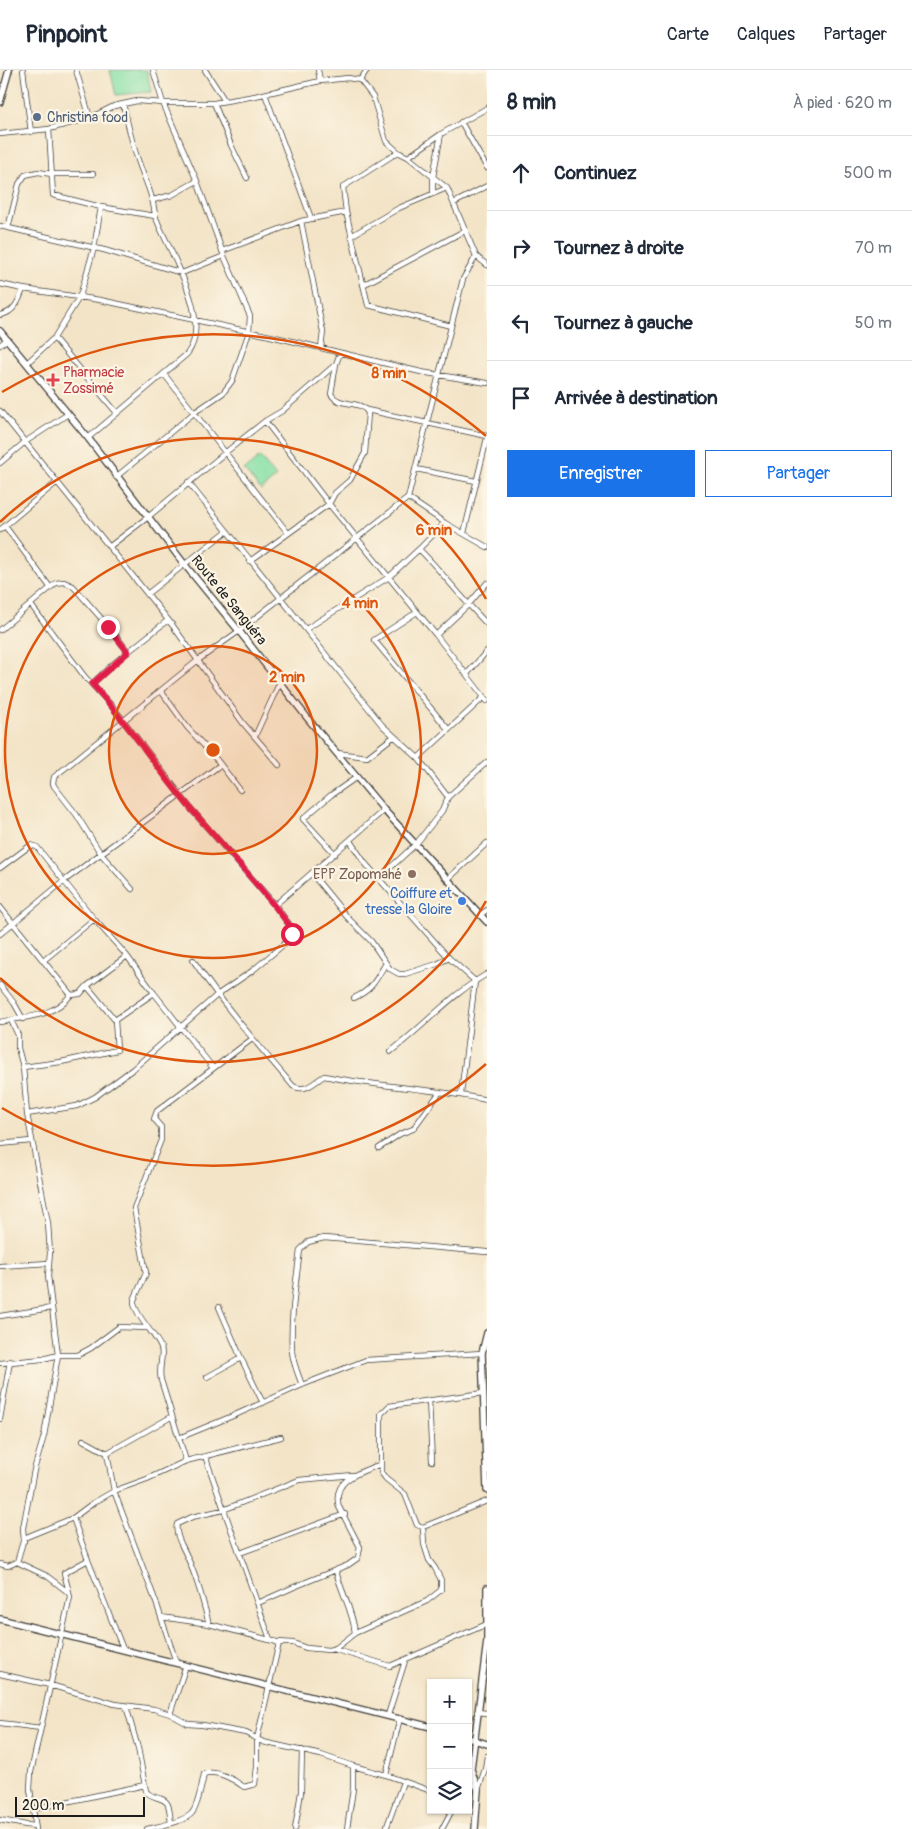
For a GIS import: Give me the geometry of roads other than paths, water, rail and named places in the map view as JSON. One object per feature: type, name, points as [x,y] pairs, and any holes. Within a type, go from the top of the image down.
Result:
[{"type":"street","points":[[0,102],[10,70]]},
{"type":"street","points":[[24,70],[31,132]]},
{"type":"street","points":[[76,70],[90,118]]},
{"type":"street","points":[[116,477],[195,412],[223,393],[228,386],[249,332],[250,316],[223,254],[197,181],[163,103],[153,70]]},
{"type":"street","points":[[205,70],[225,101]]},
{"type":"street","points":[[318,70],[320,80]]},
{"type":"street","points":[[360,80],[367,70]]},
{"type":"street","points":[[0,134],[49,129],[90,118],[114,106],[137,101],[214,103],[265,94],[320,80],[348,78],[360,80],[373,97],[384,136],[389,144],[447,188],[476,256],[487,264]]},
{"type":"street","points":[[265,94],[311,218]]},
{"type":"street","points":[[214,103],[247,178]]},
{"type":"street","points":[[88,438],[164,374],[192,347],[196,333],[195,321],[182,273],[155,216],[153,200],[134,150],[123,104]]},
{"type":"street","points":[[408,157],[441,134],[487,108]]},
{"type":"street","points":[[461,122],[487,168]]},
{"type":"street","points":[[49,129],[53,195],[101,208],[155,216]]},
{"type":"street","points":[[433,193],[432,177],[441,134]]},
{"type":"street","points":[[398,152],[343,187],[346,212],[368,305],[451,326]]},
{"type":"street","points":[[8,228],[22,178],[28,174],[38,172],[93,174]]},
{"type":"street","points":[[153,200],[172,195],[197,181]]},
{"type":"street","points":[[454,203],[487,186]]},
{"type":"street","points":[[352,236],[399,208],[447,188]]},
{"type":"street","points":[[27,363],[54,338],[80,296],[94,248],[101,208]]},
{"type":"street","points":[[0,226],[94,248],[182,273],[301,221],[346,212]]},
{"type":"street","points":[[301,221],[310,257],[323,332],[321,348]]},
{"type":"street","points":[[363,285],[466,230]]},
{"type":"street","points":[[132,889],[101,854],[76,814],[54,786],[53,780],[61,771],[197,661],[239,631],[408,498],[463,280],[476,256]]},
{"type":"street","points":[[0,284],[23,289],[80,296],[321,348],[421,372],[487,384]]},
{"type":"street","points":[[0,315],[6,314],[17,305],[23,289]]},
{"type":"street","name":"Route de Sanguéra","points":[[0,331],[88,438],[116,477],[279,684],[384,810],[487,922]]},
{"type":"street","points":[[54,338],[117,412]]},
{"type":"street","points":[[0,345],[6,340]]},
{"type":"street","points":[[340,353],[330,394],[335,401],[487,437],[464,533]]},
{"type":"street","points":[[109,546],[148,517],[188,482],[265,421],[282,411],[336,364]]},
{"type":"street","points":[[164,374],[288,533]]},
{"type":"street","points":[[250,561],[329,504],[335,493],[350,480],[365,452],[367,410]]},
{"type":"street","points":[[0,411],[168,620],[243,723],[279,765]]},
{"type":"street","points":[[0,463],[25,442],[68,414]]},
{"type":"street","points":[[265,421],[485,699],[418,758]]},
{"type":"street","points":[[416,470],[476,481]]},
{"type":"street","points":[[0,530],[57,482]]},
{"type":"street","points":[[188,482],[393,737],[418,758],[448,797]]},
{"type":"street","points":[[408,498],[444,523],[487,547]]},
{"type":"street","points":[[306,629],[389,577],[444,523]]},
{"type":"street","points":[[5,526],[50,587]]},
{"type":"street","points":[[147,594],[227,531]]},
{"type":"street","points":[[419,549],[487,624]]},
{"type":"street","points":[[0,630],[50,587],[60,582],[73,586],[128,652]]},
{"type":"street","points":[[436,635],[468,605],[487,583]]},
{"type":"street","points":[[27,1114],[85,1103],[133,1069],[217,995],[252,971],[283,945],[293,930],[275,905],[180,794],[31,605]]},
{"type":"street","points":[[417,612],[374,640],[448,730]]},
{"type":"street","points":[[92,684],[168,620]]},
{"type":"street","points":[[467,674],[487,651]]},
{"type":"street","points":[[255,736],[279,684]]},
{"type":"street","points":[[161,691],[187,727],[240,790]]},
{"type":"street","points":[[338,753],[367,757],[393,737]]},
{"type":"street","points":[[379,878],[416,844],[442,812],[448,797],[487,762]]},
{"type":"street","points":[[0,934],[64,881],[220,765]]},
{"type":"street","points":[[335,854],[304,819],[331,795],[357,777]]},
{"type":"street","points":[[275,905],[384,810]]},
{"type":"street","points":[[350,841],[365,863],[449,958],[476,981]]},
{"type":"street","points":[[448,879],[487,843]]},
{"type":"street","points":[[0,868],[31,845],[37,847],[94,919],[127,956],[213,1068]]},
{"type":"street","points":[[312,874],[348,918],[371,942],[390,969],[400,974],[405,974],[449,958]]},
{"type":"street","points":[[0,908],[71,995]]},
{"type":"street","points":[[480,915],[487,910]]},
{"type":"street","points":[[43,961],[94,919]]},
{"type":"street","points":[[0,1022],[49,1013],[63,1004],[71,995],[80,994],[87,986],[127,956]]},
{"type":"street","points":[[193,960],[217,995],[293,1086],[298,1088],[308,1087],[324,1076],[362,1084],[461,1094],[487,1100]]},
{"type":"street","points":[[354,998],[365,993],[374,984],[386,963]]},
{"type":"street","points":[[390,1052],[415,1032],[435,1012],[487,974]]},
{"type":"street","points":[[461,1094],[476,981]]},
{"type":"street","points":[[0,986],[14,1003],[23,1019]]},
{"type":"street","points":[[24,1067],[118,1050],[115,1020],[87,986]]},
{"type":"street","points":[[115,1020],[154,993]]},
{"type":"street","points":[[11,1020],[18,1035],[18,1048],[24,1067],[31,1141],[48,1223],[51,1308],[58,1355],[44,1436],[34,1470],[23,1528],[24,1541]]},
{"type":"street","points":[[186,1461],[171,1417],[160,1374],[162,1351],[135,1308],[134,1302],[146,1274],[134,1208],[160,1140],[161,1127],[154,1119],[154,1115],[252,1039]]},
{"type":"street","points":[[379,1148],[412,1128],[440,1092]]},
{"type":"street","points":[[0,1144],[31,1141]]},
{"type":"street","points":[[302,1385],[293,1361],[292,1331],[300,1250],[306,1243],[324,1238],[487,1252]]},
{"type":"street","points":[[0,1266],[49,1263]]},
{"type":"street","points":[[219,1307],[263,1403]]},
{"type":"street","points":[[0,1316],[51,1308]]},
{"type":"street","points":[[0,1363],[43,1359],[58,1355],[78,1355],[122,1326],[146,1328]]},
{"type":"street","points":[[487,1333],[482,1353],[487,1490]]},
{"type":"street","points":[[179,1438],[302,1385],[372,1358],[482,1353]]},
{"type":"street","points":[[207,1377],[241,1358]]},
{"type":"street","points":[[0,1419],[10,1361]]},
{"type":"street","points":[[422,1528],[417,1525],[412,1507],[403,1490],[383,1476],[381,1472],[382,1412],[389,1406],[483,1393]]},
{"type":"street","points":[[429,1400],[432,1461]]},
{"type":"street","points":[[107,1452],[171,1417]]},
{"type":"street","points":[[17,1562],[24,1538],[73,1518],[93,1503],[114,1491],[147,1479],[186,1461],[243,1448],[280,1437]]},
{"type":"street","points":[[83,1440],[107,1452]]},
{"type":"street","points":[[107,1452],[114,1491],[158,1605],[176,1662]]},
{"type":"street","points":[[205,1456],[270,1639]]},
{"type":"street","points":[[209,1624],[194,1570],[180,1542],[176,1527],[179,1522],[223,1510],[299,1480],[353,1475],[381,1464]]},
{"type":"street","points":[[258,1603],[354,1563],[360,1555],[360,1547],[338,1500],[338,1493],[343,1483],[353,1475]]},
{"type":"street","points":[[422,1528],[487,1501]]},
{"type":"street","points":[[240,1553],[344,1514]]},
{"type":"street","points":[[73,1518],[123,1649]]},
{"type":"street","points":[[333,1649],[355,1633],[427,1601],[441,1590],[441,1580],[429,1560],[422,1528]]},
{"type":"street","points":[[53,1580],[88,1560]]},
{"type":"street","points":[[0,1564],[8,1566],[17,1562],[40,1572],[69,1593]]},
{"type":"street","points":[[336,1571],[340,1588],[354,1622],[355,1633]]},
{"type":"street","points":[[0,1825],[0,1820],[36,1827],[30,1780],[70,1602],[64,1573]]},
{"type":"street","points":[[472,1734],[487,1641],[487,1588]]},
{"type":"street","points":[[161,1617],[209,1624],[270,1639],[279,1643],[317,1649],[333,1649],[390,1666],[487,1624]]},
{"type":"street","points":[[0,1619],[427,1726]]},
{"type":"street","points":[[147,1829],[171,1823],[193,1812],[204,1774],[208,1772],[225,1776],[244,1786],[255,1784],[257,1739],[279,1643]]},
{"type":"street","points":[[388,1715],[405,1661]]},
{"type":"street","points":[[170,1714],[186,1665]]},
{"type":"street","points":[[0,1674],[50,1685],[86,1697],[126,1706],[149,1708],[170,1714],[188,1724],[246,1733],[263,1742],[321,1755],[427,1790]]},
{"type":"street","points":[[126,1706],[138,1748],[145,1785],[150,1796],[164,1800],[167,1803],[171,1823]]},
{"type":"street","points":[[477,1712],[487,1713]]},
{"type":"street","points":[[386,1775],[400,1718]]},
{"type":"street","points":[[0,1723],[41,1728]]},
{"type":"street","points":[[472,1738],[487,1744]]},
{"type":"street","points":[[295,1829],[301,1792],[302,1750]]},
{"type":"street","points":[[475,1829],[478,1790],[486,1770],[487,1756]]},
{"type":"street","points":[[347,1829],[353,1789],[353,1766]]},
{"type":"street","points":[[471,1769],[478,1790]]},
{"type":"street","points":[[386,1829],[403,1782]]},
{"type":"street","points":[[472,1786],[475,1783]]},
{"type":"street","points":[[33,1809],[145,1785]]},
{"type":"street","points":[[442,1829],[450,1814]]},
{"type":"place","name":"Christina food","points":[[37,117]]},
{"type":"place","name":"Pharmacie Zossimé","points":[[53,380]]},
{"type":"place","name":"EPP Zopomahé","points":[[412,874]]},
{"type":"place","name":"Coiffure et tresse la Gloire","points":[[462,901]]}]
